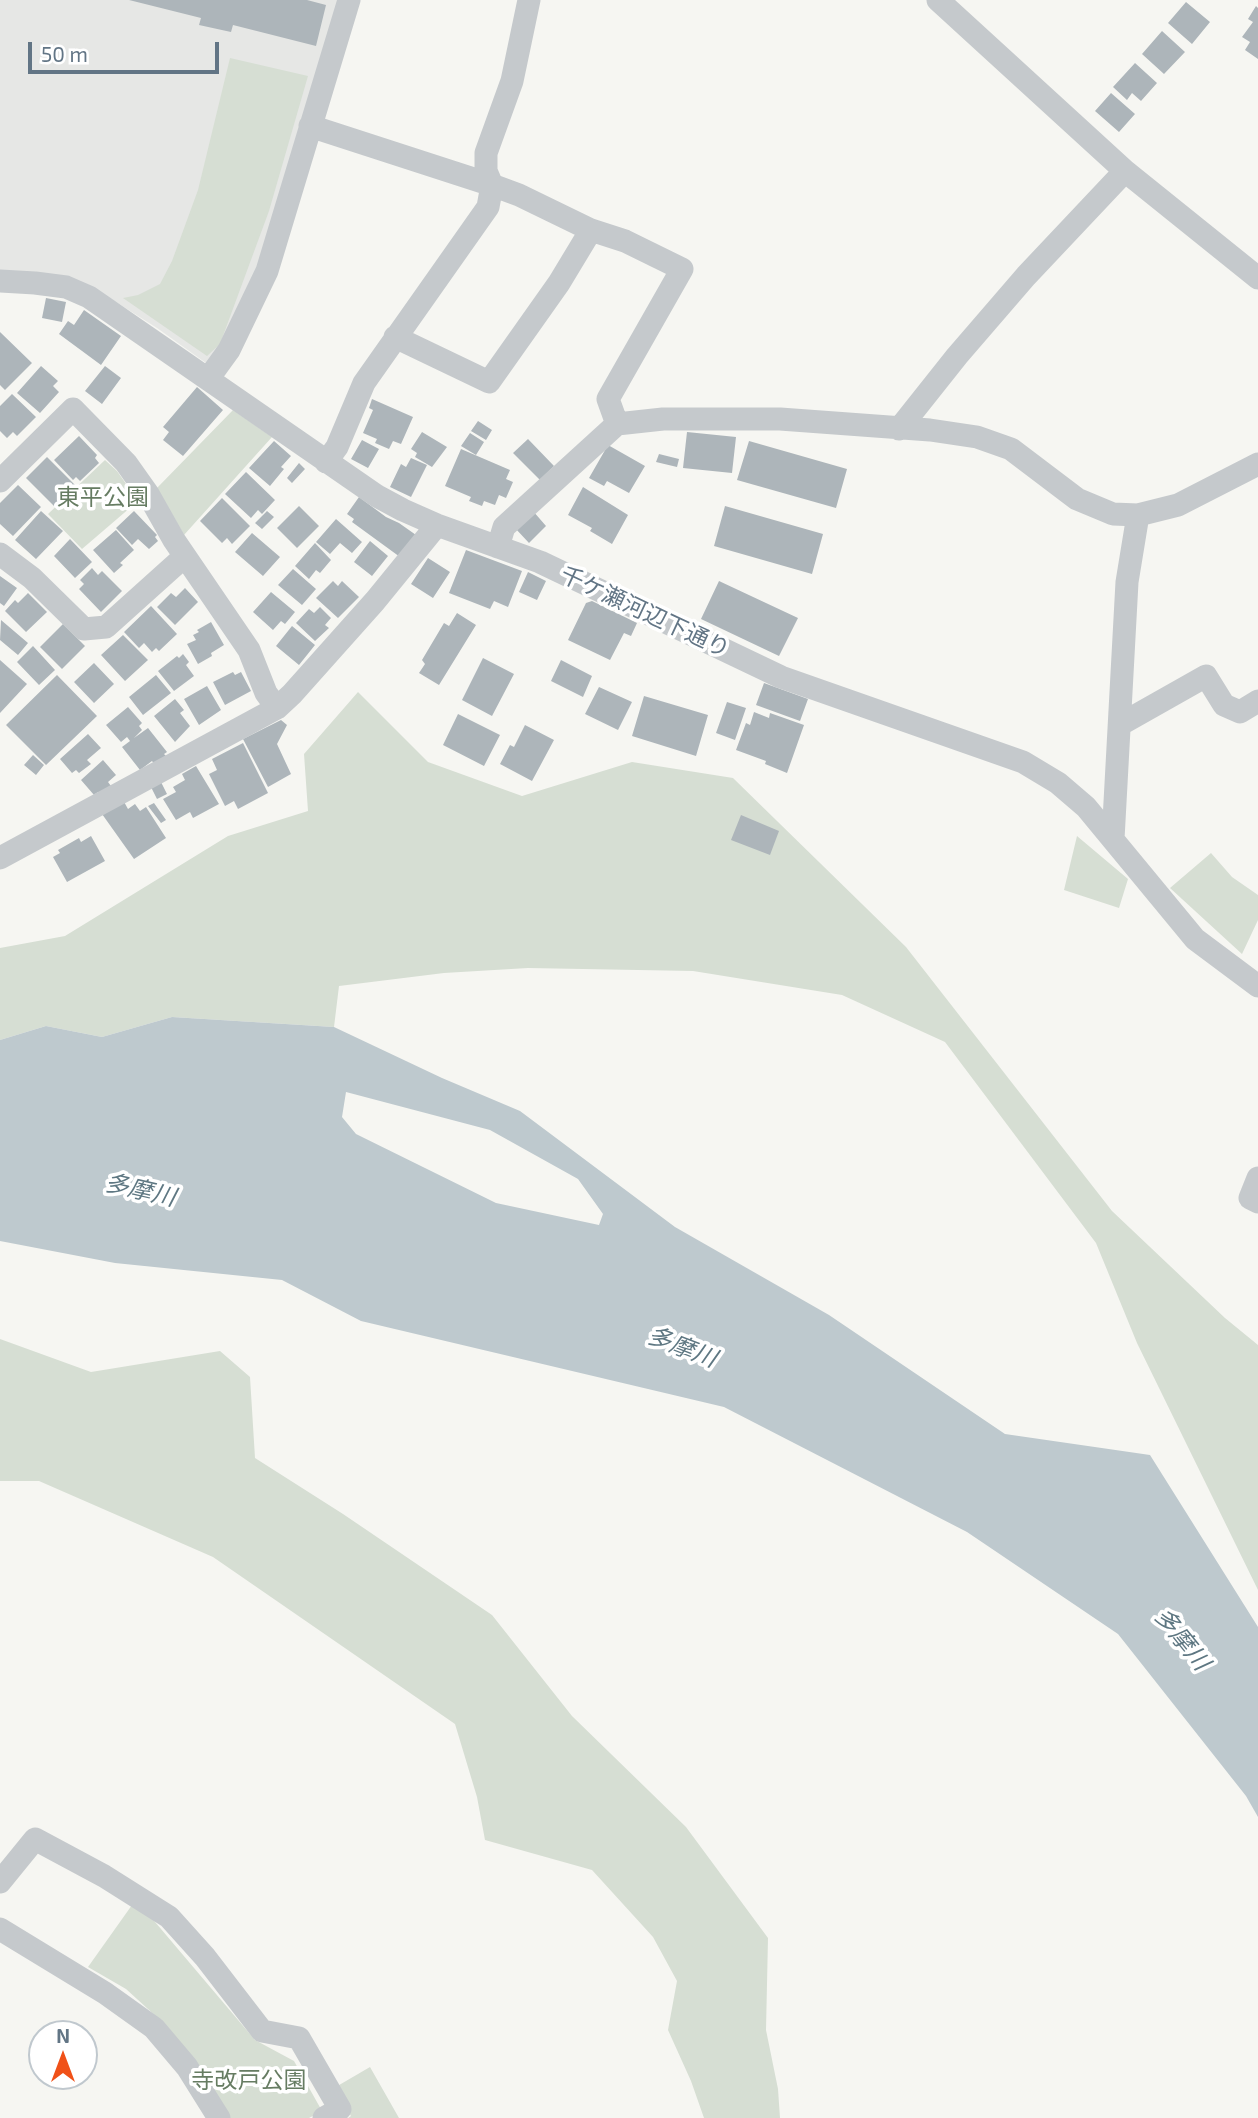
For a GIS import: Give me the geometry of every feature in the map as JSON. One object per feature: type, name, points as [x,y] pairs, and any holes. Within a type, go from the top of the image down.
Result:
[{"type":"street","points":[[208,379],[229,350],[267,271],[349,0]]},
{"type":"street","points":[[326,462],[337,447],[364,383],[488,208],[492,185],[486,171],[486,153],[516,64],[529,0]]},
{"type":"street","points":[[938,0],[1125,170],[1258,278]]},
{"type":"street","points":[[310,126],[519,195],[591,230],[625,241],[682,269],[608,398],[617,424]]},
{"type":"street","points":[[899,429],[1026,276],[1125,170]]},
{"type":"street","points":[[395,337],[489,382],[559,284],[591,230]]},
{"type":"street","name":"千ケ瀬河辺下通り","points":[[0,281],[66,287],[89,298],[377,496],[437,525],[540,562],[781,677],[1023,762],[1058,783],[1086,807],[1195,939],[1258,985]]},
{"type":"street","points":[[0,481],[73,409],[126,463],[148,494],[185,556],[249,650],[266,693],[277,708]]},
{"type":"street","points":[[498,547],[504,527],[617,424],[663,419],[780,419],[930,430],[977,437],[1011,449],[1077,499],[1113,514],[1138,515],[1178,505],[1258,464]]},
{"type":"street","points":[[1113,839],[1127,582],[1138,515]]},
{"type":"street","points":[[1,855],[277,708],[383,592],[437,525]]},
{"type":"street","points":[[0,554],[32,578],[84,629],[106,627],[185,556]]},
{"type":"street","points":[[1121,724],[1206,676],[1224,705],[1240,712],[1258,701]]},
{"type":"street","points":[[1258,1178],[1250,1198],[1258,1202]]},
{"type":"street","points":[[0,1882],[35,1839],[104,1876],[169,1917],[205,1956],[262,2031],[299,2038],[340,2109],[324,2118]]},
{"type":"street","points":[[0,1929],[105,1993],[154,2028],[187,2067],[219,2118]]},
{"type":"shaded area","points":[[0,0],[338,0],[252,289],[223,347],[206,363],[89,285],[0,270]]},
{"type":"green space","points":[[230,58],[308,76],[269,211],[220,344],[207,356],[123,298],[138,295],[160,284],[172,261],[198,190]]},
{"type":"green space","points":[[233,410],[272,437],[184,535],[157,488]]},
{"type":"green space","name":"東平公園","points":[[105,460],[117,471],[138,501],[82,549],[48,514]]},
{"type":"green space","points":[[358,692],[428,762],[522,796],[632,762],[733,778],[906,947],[1112,1211],[1225,1318],[1258,1345],[1258,1590],[1137,1343],[1096,1243],[945,1042],[842,995],[693,971],[528,968],[444,973],[339,986],[334,1027],[172,1017],[102,1037],[46,1026],[0,1040],[0,948],[65,936],[228,836],[308,811],[304,754]]},
{"type":"green space","points":[[1077,836],[1128,879],[1119,908],[1064,890]]},
{"type":"green space","points":[[1211,853],[1232,877],[1258,895],[1258,920],[1242,954],[1170,888]]},
{"type":"green space","points":[[0,1339],[91,1372],[220,1351],[250,1377],[255,1458],[492,1615],[572,1716],[686,1827],[768,1938],[766,2030],[778,2089],[780,2118],[704,2118],[668,2030],[677,1981],[653,1937],[592,1870],[485,1840],[477,1797],[455,1724],[213,1557],[39,1481],[0,1481]]},
{"type":"green space","name":"寺改戸公園","points":[[132,1905],[150,1916],[255,2040],[294,2061],[322,2111],[309,2118],[228,2118],[160,2020],[126,1989],[88,1967]]},
{"type":"green space","points":[[370,2067],[399,2118],[348,2118],[351,2116],[334,2088]]},
{"type":"water","name":"多摩川","points":[[172,1017],[334,1027],[520,1111],[675,1227],[829,1315],[1005,1434],[1150,1455],[1258,1627],[1258,1817],[1246,1796],[1118,1634],[967,1532],[724,1407],[361,1321],[282,1280],[115,1263],[0,1241],[0,1040],[46,1026],[102,1037]],"holes":[[[346,1092],[490,1130],[578,1179],[603,1214],[599,1225],[496,1203],[356,1134],[342,1117]]]},
{"type":"building","points":[[129,0],[307,0],[326,5],[316,46],[233,25],[231,32],[199,25],[201,18]]},
{"type":"building","points":[[1186,2],[1210,22],[1192,44],[1168,23]]},
{"type":"building","points":[[1256,6],[1258,59],[1245,50],[1250,42],[1242,37],[1253,22],[1248,19]]},
{"type":"building","points":[[1162,31],[1185,52],[1164,74],[1142,54]]},
{"type":"building","points":[[1135,63],[1157,83],[1141,101],[1132,93],[1127,100],[1113,87]]},
{"type":"building","points":[[1111,93],[1135,114],[1119,132],[1095,111]]},
{"type":"building","points":[[46,298],[66,302],[62,322],[42,318]]},
{"type":"building","points":[[84,310],[121,336],[101,365],[59,334],[68,321],[74,325]]},
{"type":"building","points":[[0,332],[32,363],[5,390],[0,385]]},
{"type":"building","points":[[41,366],[58,381],[53,386],[59,392],[40,413],[17,393]]},
{"type":"building","points":[[105,366],[121,378],[102,404],[85,391]]},
{"type":"building","points":[[197,387],[223,410],[183,456],[163,440],[169,432],[163,427]]},
{"type":"building","points":[[12,394],[36,417],[17,436],[13,432],[7,438],[0,431],[0,406]]},
{"type":"building","points":[[372,399],[413,417],[401,444],[393,441],[389,449],[375,443],[377,439],[363,433],[373,410],[369,408]]},
{"type":"building","points":[[478,421],[492,430],[486,440],[471,431]]},
{"type":"building","points":[[422,432],[447,447],[432,467],[415,457],[417,453],[411,449]]},
{"type":"building","points":[[687,432],[736,437],[732,473],[683,468]]},
{"type":"building","points":[[470,433],[484,442],[476,455],[461,446]]},
{"type":"building","points":[[79,436],[97,455],[95,458],[99,463],[80,481],[76,477],[73,480],[54,460]]},
{"type":"building","points":[[528,439],[554,466],[540,480],[513,453]]},
{"type":"building","points":[[362,440],[379,449],[368,468],[351,459]]},
{"type":"building","points":[[274,441],[291,456],[270,486],[249,468]]},
{"type":"building","points":[[749,441],[847,469],[836,508],[737,480]]},
{"type":"building","points":[[608,445],[645,466],[629,493],[607,481],[604,486],[589,478]]},
{"type":"building","points":[[461,449],[510,470],[506,479],[513,482],[506,498],[499,495],[495,505],[484,501],[482,506],[469,501],[471,497],[445,486]]},
{"type":"building","points":[[659,454],[679,459],[677,467],[656,462]]},
{"type":"building","points":[[47,457],[75,485],[54,506],[26,478]]},
{"type":"building","points":[[411,458],[427,465],[411,497],[390,487],[401,464],[406,467]]},
{"type":"building","points":[[299,463],[305,469],[292,483],[287,478]]},
{"type":"building","points":[[246,472],[275,500],[262,514],[258,510],[251,518],[225,494]]},
{"type":"building","points":[[18,485],[41,507],[13,536],[0,524],[0,503]]},
{"type":"building","points":[[583,487],[628,515],[612,544],[590,531],[592,528],[568,515]]},
{"type":"building","points":[[359,497],[416,535],[400,557],[352,522],[354,519],[347,514]]},
{"type":"building","points":[[222,498],[250,526],[232,544],[227,538],[222,543],[200,521]]},
{"type":"building","points":[[299,506],[319,526],[297,548],[277,528]]},
{"type":"building","points":[[725,506],[823,534],[812,574],[714,546]]},
{"type":"building","points":[[41,511],[63,531],[36,559],[15,540]]},
{"type":"building","points":[[134,511],[157,535],[155,537],[158,541],[149,549],[138,539],[132,545],[116,528]]},
{"type":"building","points":[[267,511],[274,517],[262,529],[255,523]]},
{"type":"building","points":[[533,511],[546,526],[529,543],[515,528]]},
{"type":"building","points":[[336,519],[362,542],[352,553],[340,543],[330,554],[316,542]]},
{"type":"building","points":[[116,530],[134,550],[114,573],[93,550]]},
{"type":"building","points":[[252,533],[280,557],[263,576],[235,552]]},
{"type":"building","points":[[70,539],[92,562],[75,578],[54,556]]},
{"type":"building","points":[[370,541],[388,556],[372,576],[354,562]]},
{"type":"building","points":[[315,543],[331,560],[320,573],[316,570],[309,579],[295,566]]},
{"type":"building","points":[[466,550],[522,571],[508,607],[494,601],[490,609],[449,593]]},
{"type":"building","points":[[428,558],[450,572],[433,598],[411,584]]},
{"type":"building","points":[[92,568],[98,575],[102,571],[122,591],[101,612],[79,589],[84,584],[80,580]]},
{"type":"building","points":[[293,569],[316,589],[302,605],[278,585]]},
{"type":"building","points":[[528,572],[546,581],[537,600],[519,592]]},
{"type":"building","points":[[0,576],[17,588],[4,606],[0,603]]},
{"type":"building","points":[[333,581],[338,586],[342,581],[359,597],[338,618],[316,598]]},
{"type":"building","points":[[719,581],[798,618],[779,656],[701,619]]},
{"type":"building","points":[[185,588],[198,602],[175,625],[157,607],[171,593],[176,597]]},
{"type":"building","points":[[271,592],[295,612],[285,624],[281,621],[273,630],[253,612]]},
{"type":"building","points":[[28,593],[47,612],[26,632],[5,611],[15,600],[18,603]]},
{"type":"building","points":[[592,601],[637,623],[631,636],[624,633],[610,660],[568,640],[586,603]]},
{"type":"building","points":[[151,606],[177,634],[159,651],[156,648],[152,652],[144,643],[139,648],[124,632]]},
{"type":"building","points":[[320,607],[331,618],[325,625],[329,628],[315,641],[296,623],[309,609],[314,613]]},
{"type":"building","points":[[457,613],[476,625],[439,685],[419,673],[425,664],[422,660],[444,623],[449,626]]},
{"type":"building","points":[[1,620],[28,643],[18,655],[0,640]]},
{"type":"building","points":[[211,622],[224,645],[198,664],[187,644],[196,640],[193,635],[199,632],[197,630]]},
{"type":"building","points":[[63,624],[85,646],[62,669],[40,647]]},
{"type":"building","points":[[292,626],[315,645],[299,665],[276,646]]},
{"type":"building","points":[[123,635],[148,660],[125,681],[101,655]]},
{"type":"building","points":[[33,646],[55,670],[39,685],[17,662]]},
{"type":"building","points":[[183,654],[189,662],[186,665],[194,676],[174,691],[158,671]]},
{"type":"building","points":[[483,658],[514,674],[492,716],[462,700]]},
{"type":"building","points":[[0,660],[27,684],[0,713]]},
{"type":"building","points":[[561,660],[592,676],[583,697],[551,681]]},
{"type":"building","points":[[94,663],[114,684],[94,703],[74,682]]},
{"type":"building","points":[[233,672],[235,675],[241,672],[251,691],[225,705],[213,682]]},
{"type":"building","points":[[57,675],[97,716],[46,765],[6,725]]},
{"type":"building","points":[[156,675],[171,693],[143,715],[129,697]]},
{"type":"building","points":[[764,683],[808,699],[800,721],[756,705]]},
{"type":"building","points":[[207,686],[221,710],[199,725],[184,699]]},
{"type":"building","points":[[599,687],[632,702],[618,730],[585,714]]},
{"type":"building","points":[[644,696],[708,715],[696,756],[632,736]]},
{"type":"building","points":[[175,699],[184,710],[180,713],[190,726],[175,742],[154,716]]},
{"type":"building","points":[[727,702],[746,708],[735,740],[716,733]]},
{"type":"building","points":[[128,707],[142,723],[139,726],[142,730],[134,738],[148,728],[167,752],[155,765],[152,761],[140,770],[122,747],[130,741],[127,737],[121,742],[106,725]]},
{"type":"building","points":[[754,712],[769,718],[770,713],[804,725],[787,773],[765,764],[766,761],[736,750],[746,723],[750,725]]},
{"type":"building","points":[[458,714],[500,735],[484,766],[443,745]]},
{"type":"building","points":[[281,720],[287,725],[277,744],[291,774],[268,787],[243,739]]},
{"type":"building","points":[[525,725],[554,740],[532,781],[500,764],[510,745],[514,747]]},
{"type":"building","points":[[88,734],[101,748],[87,760],[91,764],[79,773],[76,770],[72,773],[60,759]]},
{"type":"building","points":[[243,743],[268,793],[238,809],[234,801],[225,806],[209,774],[217,770],[212,759]]},
{"type":"building","points":[[33,755],[44,765],[36,775],[24,765]]},
{"type":"building","points":[[103,760],[116,775],[108,782],[111,786],[101,795],[98,792],[94,795],[81,780]]},
{"type":"building","points":[[196,766],[219,804],[193,818],[190,812],[176,820],[163,799],[176,792],[173,787],[185,780],[182,774]]},
{"type":"building","points":[[161,782],[167,794],[157,799],[151,787]]},
{"type":"building","points":[[123,800],[128,809],[135,804],[140,811],[146,807],[166,838],[134,859],[102,814]]},
{"type":"building","points":[[154,803],[166,820],[161,823],[148,806]]},
{"type":"building","points":[[741,815],[779,831],[770,855],[731,840]]},
{"type":"building","points":[[91,836],[105,861],[67,882],[53,857],[60,853],[58,850],[79,838],[81,842]]}]
